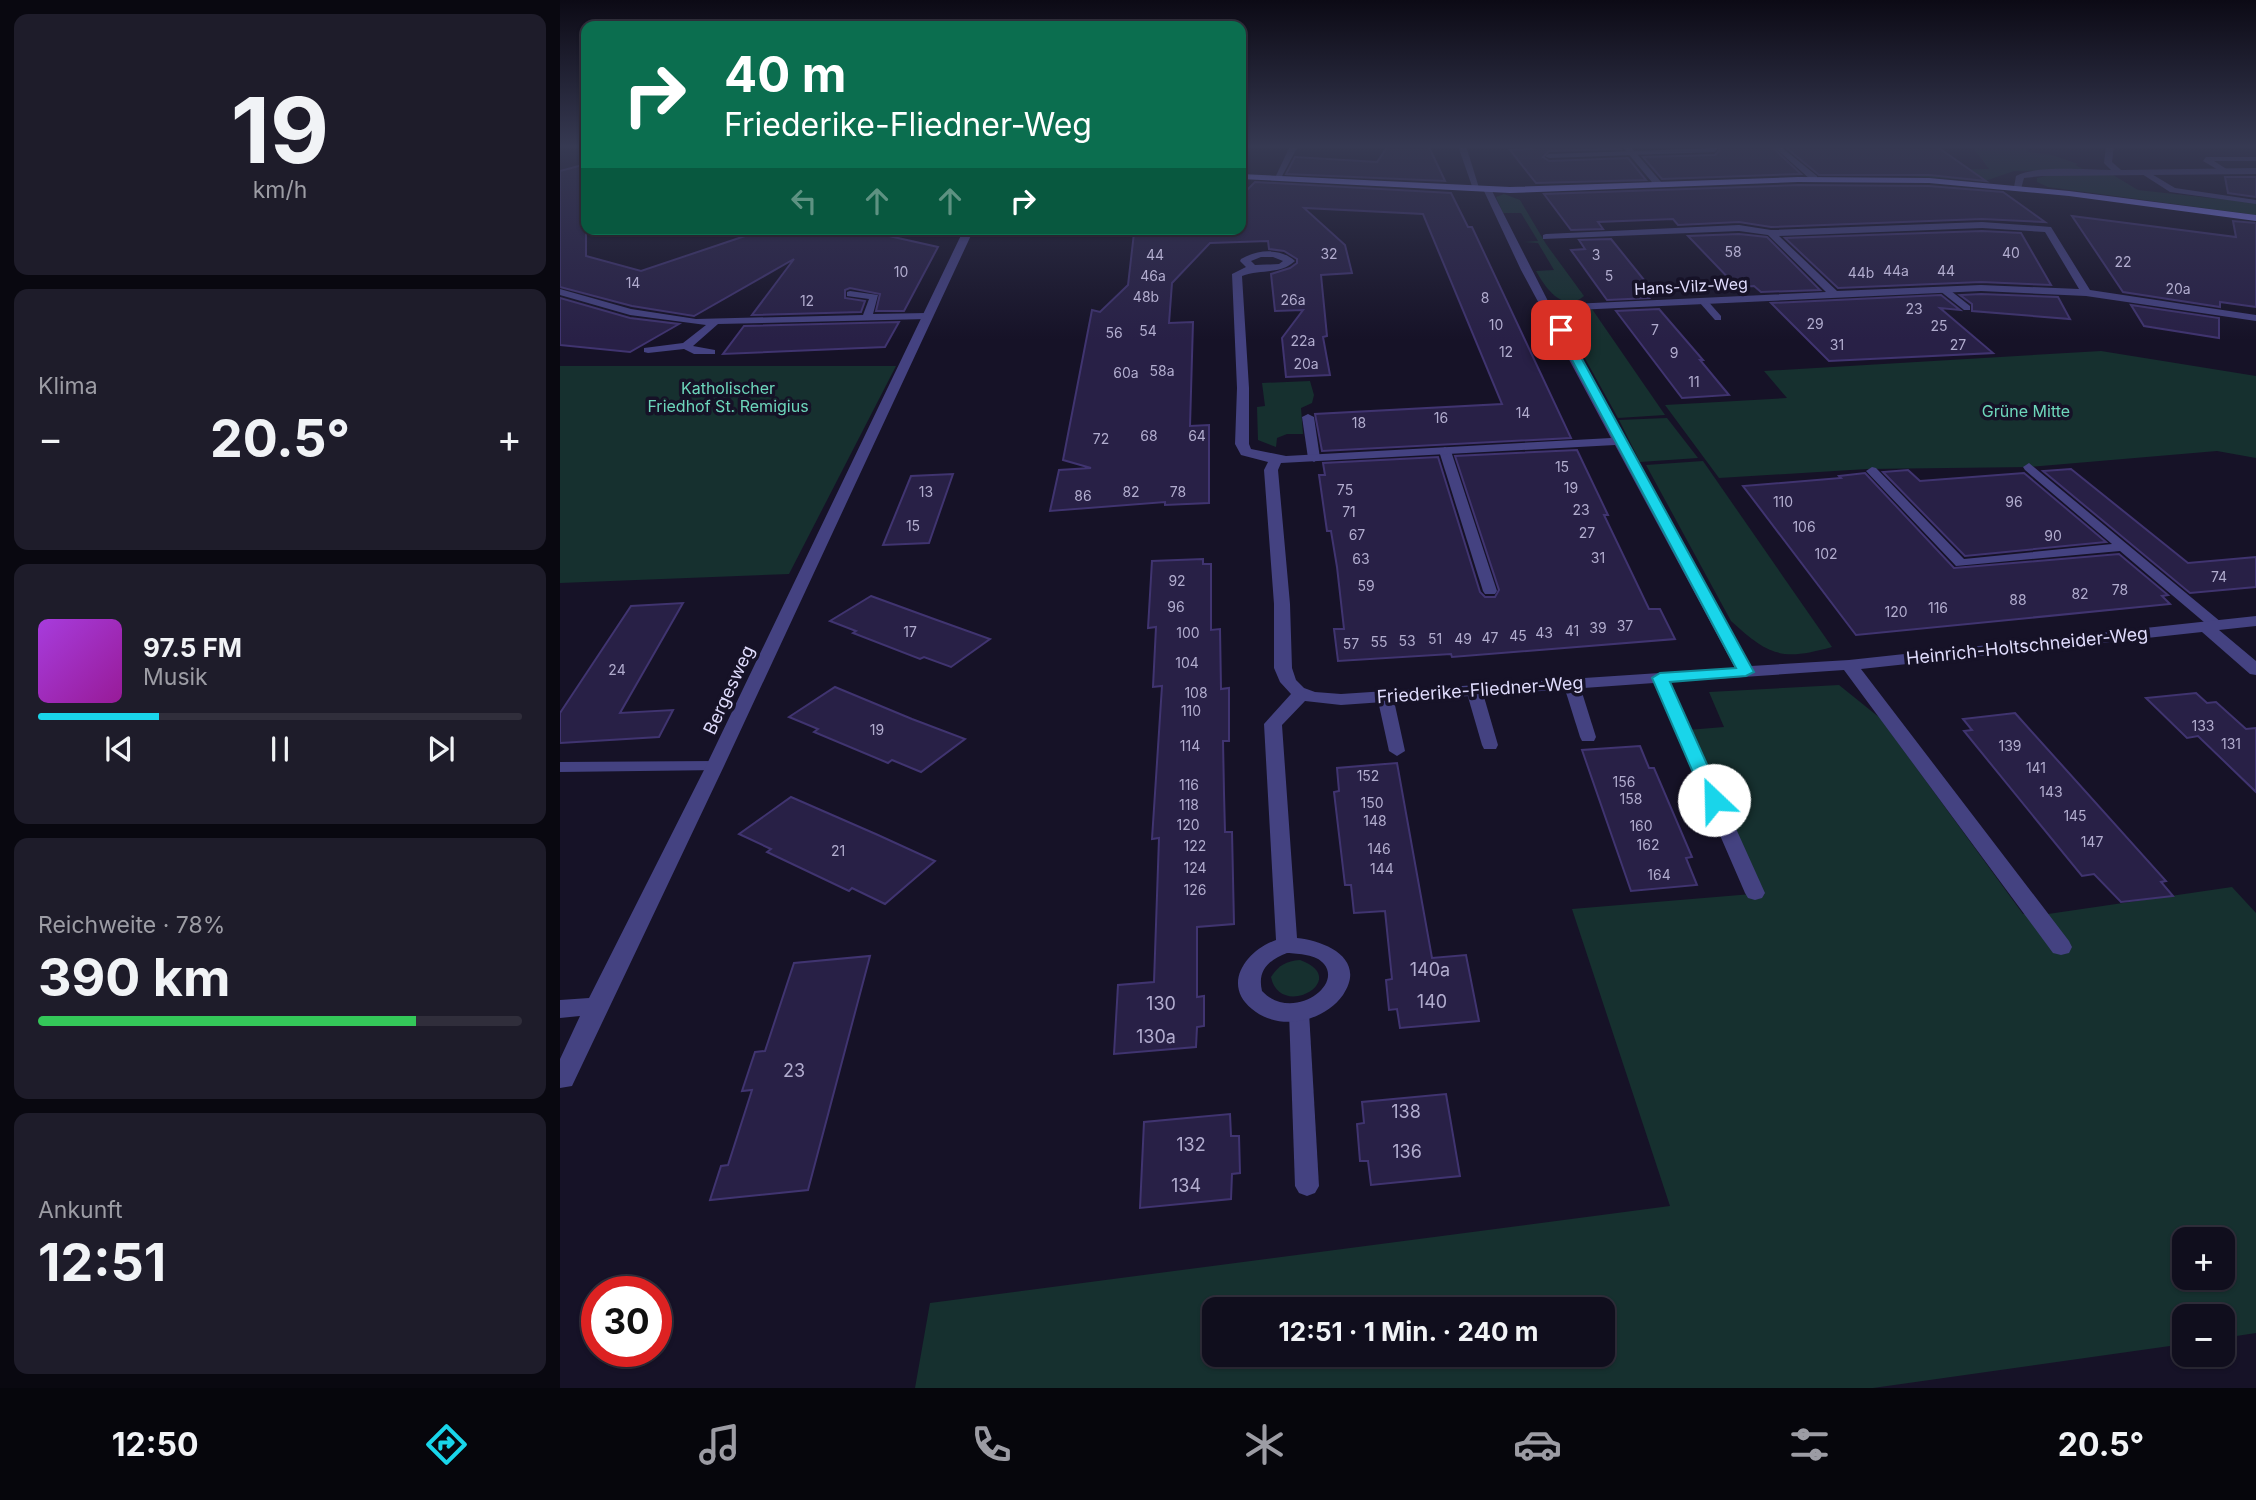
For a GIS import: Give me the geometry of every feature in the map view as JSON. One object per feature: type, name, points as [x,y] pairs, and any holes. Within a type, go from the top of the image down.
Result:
[{"type":"street","points":[[1494,211],[1746,672]]},
{"type":"street","points":[[2201,211],[2256,218]]},
{"type":"street","points":[[1546,237],[1739,228],[1772,233],[1982,225],[2048,229],[2086,293]]},
{"type":"street","points":[[1772,233],[1834,293]]},
{"type":"street","name":"Bergesweg","points":[[563,1079],[596,1006],[715,766],[966,235]]},
{"type":"street","points":[[1253,268],[1237,274],[1243,388],[1242,444],[1250,455],[1276,460],[1619,441]]},
{"type":"street","name":"Hans-Vilz-Weg","points":[[1549,309],[1834,293],[1981,288],[2086,293],[2256,318]]},
{"type":"street","points":[[1276,460],[1271,470],[1282,604],[1283,667],[1287,681],[1302,693],[1273,724],[1287,945]]},
{"type":"street","name":"Heinrich-Holtschneider-Weg","points":[[1746,672],[1849,665],[2256,621]]},
{"type":"street","points":[[2210,626],[2256,670]]},
{"type":"street","points":[[1849,665],[2061,947]]},
{"type":"street","name":"Friederike-Fliedner-Weg","points":[[1302,693],[1332,699],[1746,672]]},
{"type":"street","points":[[1660,678],[1755,893]]},
{"type":"street","points":[[1305,944],[1321,949],[1333,959],[1339,971],[1338,984],[1331,998],[1316,1007],[1298,1012],[1280,1012],[1265,1007],[1253,997],[1248,984],[1250,971],[1258,959],[1271,950],[1287,945],[1305,944]]},
{"type":"street","points":[[560,1009],[596,1006]]},
{"type":"lane","points":[[1943,289],[1967,308]]},
{"type":"lane","points":[[560,292],[630,312],[715,322],[928,316]]},
{"type":"lane","points":[[850,294],[876,297],[867,318]]},
{"type":"lane","points":[[1703,301],[1718,318]]},
{"type":"lane","points":[[648,350],[687,346],[715,322]]},
{"type":"lane","points":[[687,346],[694,351],[711,352]]},
{"type":"lane","points":[[1308,417],[1314,458]]},
{"type":"lane","points":[[1445,450],[1490,591]]},
{"type":"lane","points":[[2029,467],[2210,626]]},
{"type":"lane","points":[[1872,471],[1961,562],[2121,547]]},
{"type":"lane","points":[[1571,684],[1588,737]]},
{"type":"lane","points":[[1474,690],[1490,745]]},
{"type":"lane","points":[[1385,696],[1397,751]]},
{"type":"lane","points":[[560,767],[715,766]]},
{"type":"lane","points":[[1298,1012],[1307,1186]]},
{"type":"green space","points":[[1502,211],[1526,211],[1546,244],[1584,296],[1569,302],[1550,291],[1536,271],[1554,270],[1538,243],[1523,242],[1538,241],[1521,213]]},
{"type":"green space","points":[[2225,211],[2256,211],[2256,215]]},
{"type":"green space","points":[[1592,309],[1665,415],[1618,418],[1562,317],[1572,311]]},
{"type":"green space","name":"Grüne Mitte","points":[[2101,351],[2256,376],[2256,458],[2217,451],[2030,467],[1867,469],[1719,478],[1665,405],[1787,398],[1764,371]]},
{"type":"green space","name":"Katholischer Friedhof St. Remigius","points":[[560,366],[896,366],[789,574],[560,583]]},
{"type":"green space","points":[[1310,381],[1314,395],[1312,403],[1301,408],[1303,434],[1287,434],[1277,438],[1276,447],[1258,440],[1257,407],[1265,406],[1262,383]]},
{"type":"green space","points":[[1667,418],[1698,458],[1640,462],[1619,420]]},
{"type":"green space","points":[[1703,461],[1832,647],[1800,654],[1777,652],[1756,642],[1731,621],[1646,465]]},
{"type":"green space","points":[[1839,685],[1880,718],[2023,914],[2048,914],[2232,887],[2256,913],[2256,1333],[2235,1336],[2235,1304],[2172,1304],[2172,1346],[1873,1388],[915,1388],[930,1303],[1670,1206],[1572,909],[1752,894],[1688,730],[1724,727],[1709,692]]},
{"type":"green space","points":[[1300,960],[1314,968],[1319,977],[1309,992],[1287,996],[1277,990],[1271,977],[1283,964]]},
{"type":"building","points":[[560,211],[581,211],[581,235],[586,235],[586,256],[641,271],[748,235],[885,235],[938,247],[904,311],[876,311],[880,294],[850,288],[845,290],[845,298],[865,301],[861,312],[752,315],[794,259],[694,316],[632,306],[560,287]]},
{"type":"building","points":[[1246,211],[1307,211],[1345,245],[1352,273],[1321,275],[1327,336],[1323,337],[1330,375],[1286,377],[1282,338],[1303,310],[1275,311],[1271,274],[1290,268],[1297,263],[1297,259],[1284,251],[1269,249],[1268,241],[1210,243],[1172,283],[1169,323],[1193,322],[1190,426],[1209,425],[1209,503],[1165,505],[1165,502],[1050,511],[1059,470],[1091,468],[1063,460],[1092,310],[1100,312],[1128,285],[1134,235],[1246,235]]},
{"type":"building","points":[[1359,211],[1460,211],[1468,227],[1472,227],[1571,438],[1322,451],[1315,414],[1502,404],[1423,214]]},
{"type":"building","points":[[1557,211],[2029,211],[2045,222],[1982,219],[1771,227],[1739,222],[1678,225],[1673,219],[1598,222],[1603,229],[1571,230]]},
{"type":"building","points":[[2072,216],[2236,237],[2233,221],[2256,223],[2256,307],[2220,302],[2220,307],[2123,292]]},
{"type":"building","points":[[1982,231],[2021,233],[2051,285],[1981,282],[1838,288],[1785,238]]},
{"type":"building","points":[[1739,234],[1767,237],[1820,290],[1761,292],[1754,286],[1737,287],[1688,236]]},
{"type":"building","points":[[1611,239],[1653,291],[1644,292],[1649,298],[1607,300],[1571,250],[1585,249],[1579,240]]},
{"type":"building","points":[[1941,295],[1960,310],[1940,308],[1993,353],[1829,361],[1771,303]]},
{"type":"building","points":[[1960,295],[2058,297],[2070,319],[1972,311],[1972,304]]},
{"type":"building","points":[[560,298],[630,318],[679,324],[630,352],[560,345]]},
{"type":"building","points":[[2131,305],[2219,318],[2219,338],[2144,326]]},
{"type":"building","points":[[1659,309],[1729,395],[1682,398],[1616,311]]},
{"type":"building","points":[[899,322],[885,347],[723,354],[744,326]]},
{"type":"building","points":[[1577,450],[1608,515],[1604,515],[1649,609],[1660,609],[1675,639],[1452,657],[1451,654],[1338,661],[1334,629],[1344,629],[1337,567],[1331,531],[1327,531],[1319,475],[1325,475],[1323,463],[1438,457],[1480,592],[1485,597],[1495,597],[1499,590],[1455,456]]},
{"type":"building","points":[[2071,469],[2188,563],[2256,557],[2256,587],[2190,593],[2043,471]]},
{"type":"building","points":[[1908,470],[1920,481],[2024,473],[2106,542],[1965,556],[1883,472]]},
{"type":"building","points":[[1865,473],[1954,568],[2119,554],[2168,595],[2162,596],[2170,604],[1856,635],[1743,486],[1841,478],[1839,476]]},
{"type":"building","points":[[953,474],[929,543],[883,545],[911,476]]},
{"type":"building","points":[[1203,559],[1203,564],[1211,564],[1211,630],[1220,629],[1221,689],[1229,688],[1229,741],[1223,741],[1224,793],[1225,832],[1232,832],[1234,924],[1197,927],[1197,997],[1204,996],[1204,1026],[1197,1027],[1196,1047],[1114,1054],[1118,985],[1154,982],[1159,838],[1152,839],[1162,686],[1153,687],[1156,627],[1148,628],[1152,561]]},
{"type":"building","points":[[871,596],[990,639],[951,667],[924,657],[920,659],[853,633],[856,631],[830,621]]},
{"type":"building","points":[[683,603],[620,713],[673,710],[659,737],[560,743],[560,713],[631,606]]},
{"type":"building","points":[[835,687],[965,739],[921,772],[892,760],[888,763],[814,732],[818,729],[789,717]]},
{"type":"building","points":[[2196,693],[2207,703],[2216,702],[2246,729],[2256,728],[2256,792],[2198,736],[2187,738],[2146,698]]},
{"type":"building","points":[[2015,713],[2166,881],[2161,882],[2173,896],[2121,902],[2094,874],[2082,876],[1964,731],[1972,730],[1963,719]]},
{"type":"building","points":[[1640,746],[1649,768],[1654,768],[1692,857],[1686,858],[1697,885],[1631,891],[1582,750]]},
{"type":"building","points":[[1397,763],[1432,958],[1466,955],[1479,1021],[1400,1028],[1397,1009],[1389,1010],[1386,980],[1392,979],[1385,911],[1354,913],[1351,885],[1345,885],[1334,792],[1339,791],[1337,768]]},
{"type":"building","points":[[791,797],[935,861],[885,904],[852,888],[849,891],[767,852],[771,849],[739,834]]},
{"type":"building","points":[[870,956],[808,1190],[710,1200],[721,1166],[728,1165],[752,1090],[742,1091],[755,1052],[765,1051],[794,963]]},
{"type":"building","points":[[1446,1094],[1460,1176],[1371,1185],[1368,1161],[1360,1161],[1357,1124],[1364,1123],[1362,1102]]},
{"type":"building","points":[[1230,1114],[1231,1136],[1239,1136],[1240,1173],[1232,1174],[1231,1199],[1140,1208],[1144,1122]]},
{"type":"route","points":[[1561,330],[1746,672],[1660,678],[1714,800]]}]
